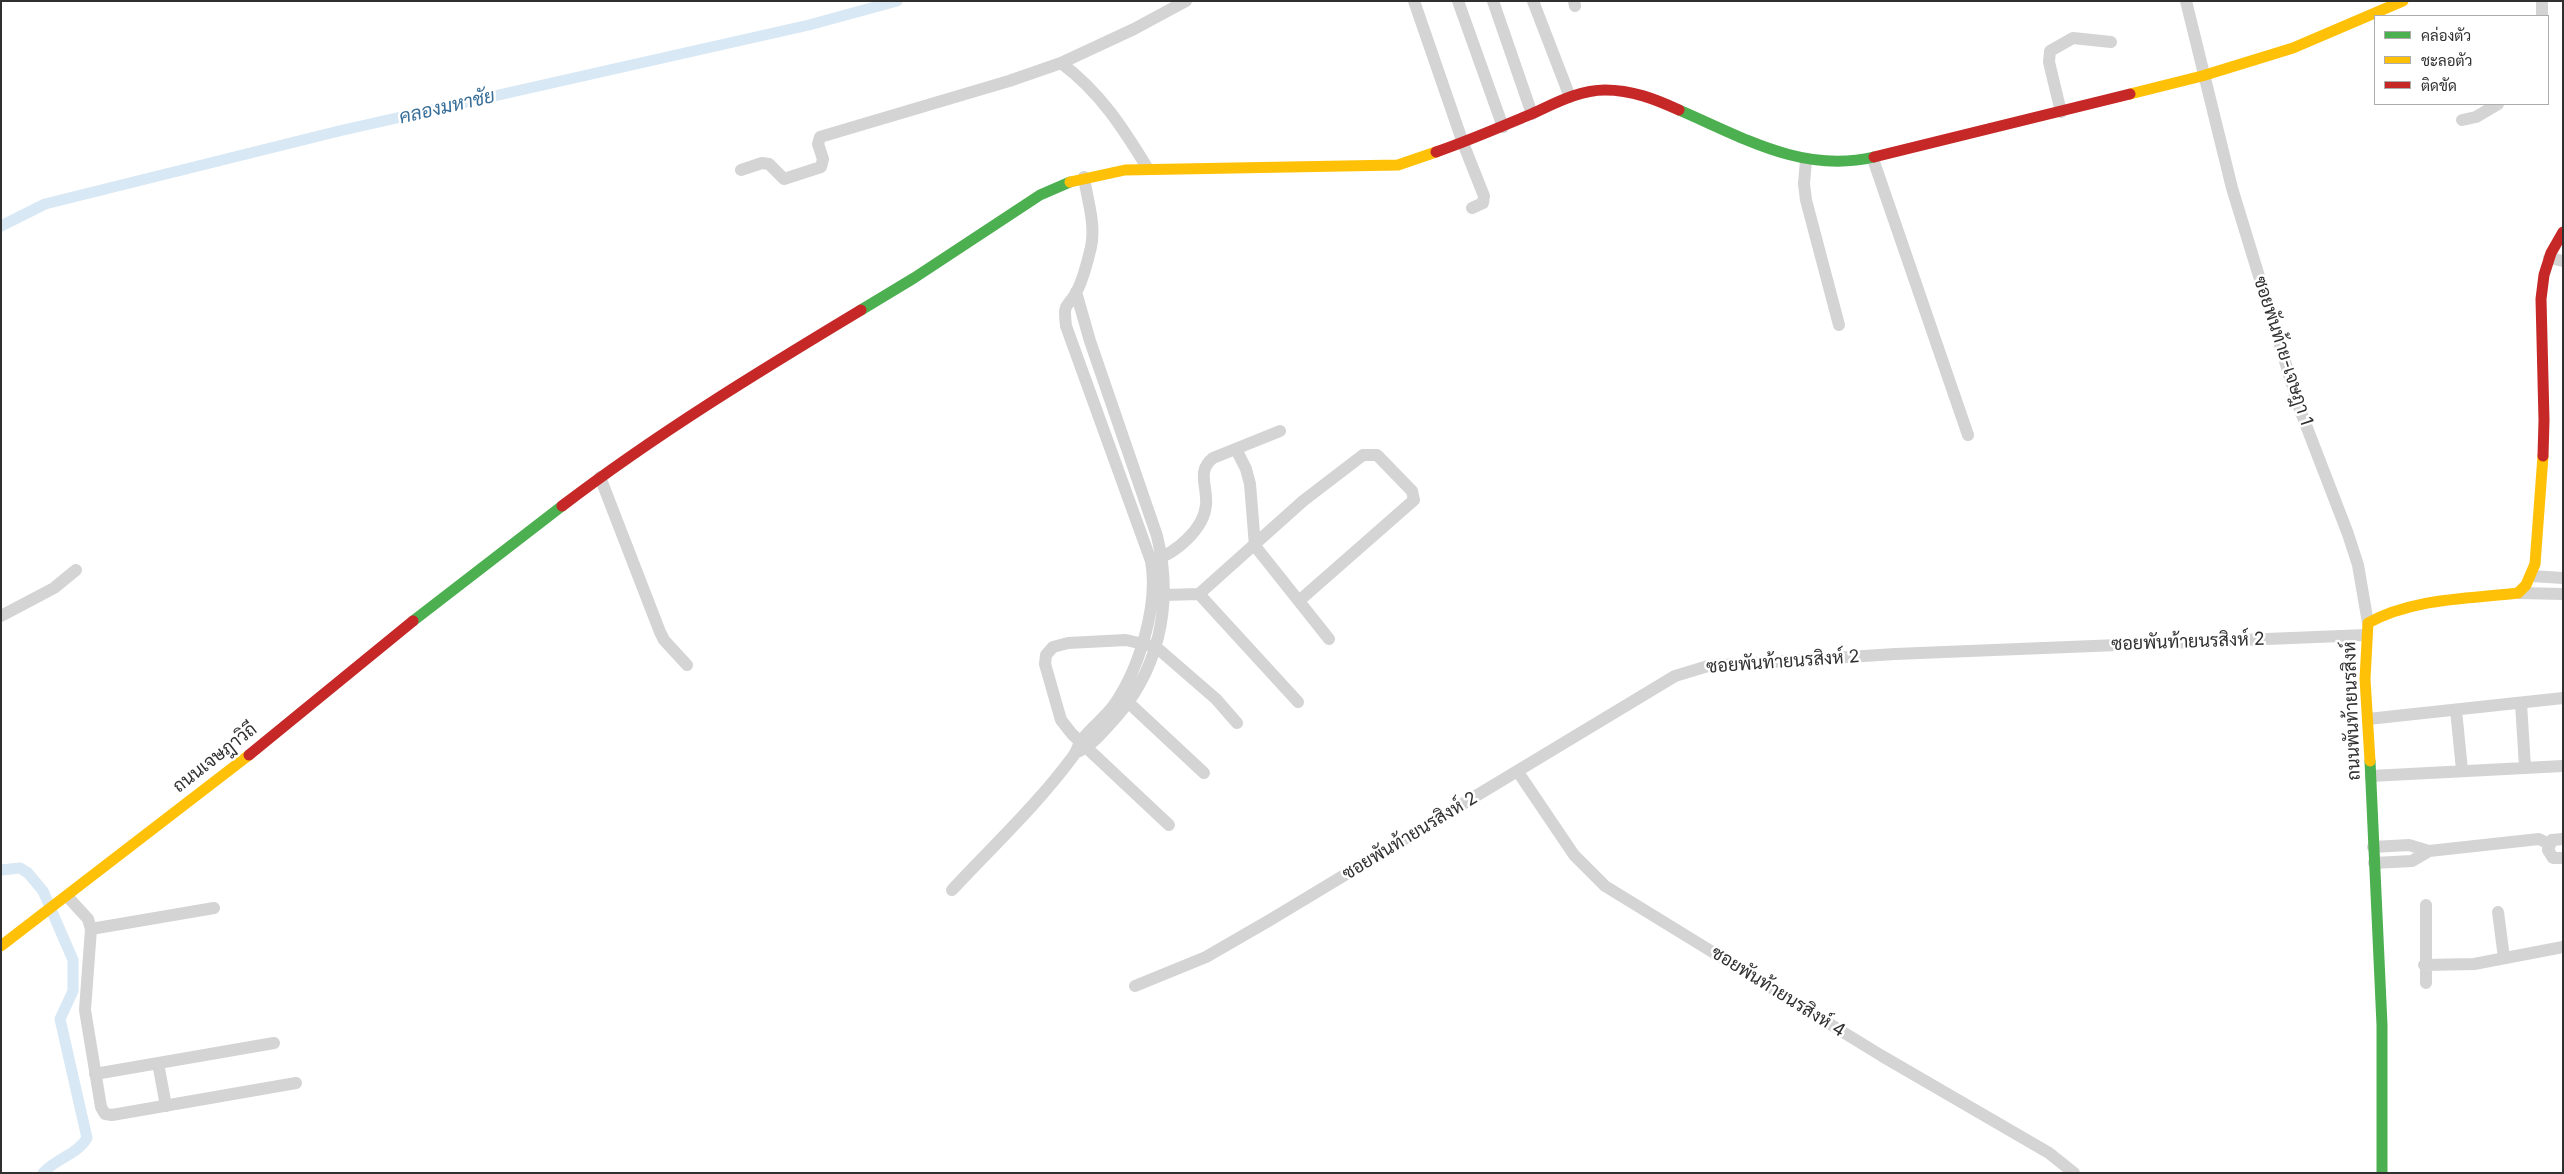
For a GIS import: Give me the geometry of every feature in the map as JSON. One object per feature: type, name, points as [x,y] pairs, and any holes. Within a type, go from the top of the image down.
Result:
[{"type":"street","points":[[741,170],[762,163],[769,164],[779,177],[790,178],[821,167],[823,159],[818,144],[820,138],[1000,84],[1061,63],[1134,29],[1186,1]]},
{"type":"street","points":[[1414,1],[1463,143],[1484,196],[1483,202],[1472,208]]},
{"type":"street","points":[[1458,1],[1502,126]]},
{"type":"street","points":[[1493,1],[1532,114]]},
{"type":"street","points":[[1533,1],[1570,96]]},
{"type":"street","name":"ซอยพันท้าย-เจษฎา 1","points":[[2186,1],[2202,76],[2232,188],[2299,407],[2358,565],[2367,629]]},
{"type":"street","name":"ถนนเจษฎาวิถี","points":[[1,946],[291,722],[446,594],[600,477],[721,394],[914,278],[1040,195],[1057,186],[1084,177],[1148,169],[1380,166],[1414,161],[1463,143],[1570,96],[1603,90],[1624,90],[1650,96],[1780,154],[1830,163],[1873,158],[2202,76],[2293,48],[2403,1]]},
{"type":"street","points":[[2542,1],[2542,15]]},
{"type":"street","points":[[2061,112],[2049,62],[2050,51],[2073,38],[2111,42]]},
{"type":"street","points":[[1061,63],[1090,87],[1123,127],[1148,169]]},
{"type":"street","points":[[2462,120],[2476,117],[2496,105]]},
{"type":"street","points":[[1873,158],[1968,435]]},
{"type":"street","points":[[1806,160],[1804,184],[1806,200],[1839,325]]},
{"type":"street","points":[[1084,177],[1092,230],[1091,246],[1076,292],[1066,304],[1064,312],[1066,326],[1156,559],[1143,644],[1138,660],[1123,691],[1084,744]]},
{"type":"street","points":[[2518,592],[2531,576],[2535,564],[2544,428],[2540,297],[2549,258],[2563,232]]},
{"type":"street","points":[[2549,258],[2563,261]]},
{"type":"street","points":[[952,890],[1048,786],[1075,753],[1130,704],[1156,647],[1164,595],[1149,512],[1090,341],[1076,292]]},
{"type":"street","points":[[1156,559],[1179,546],[1202,521],[1206,507],[1203,477],[1206,463],[1213,458],[1280,431]]},
{"type":"street","points":[[1236,449],[1246,469],[1250,484],[1255,546],[1300,600],[1329,639]]},
{"type":"street","points":[[1164,595],[1199,594],[1255,546],[1303,501],[1363,455],[1377,455],[1412,492],[1414,500],[1300,600]]},
{"type":"street","points":[[600,477],[660,632],[664,640],[687,665]]},
{"type":"street","points":[[1,616],[47,592],[76,570]]},
{"type":"street","points":[[2531,576],[2563,578]]},
{"type":"street","points":[[2518,592],[2563,594]]},
{"type":"street","name":"ถนนพันท้ายนรสิงห์","points":[[2382,1173],[2384,1074],[2368,719],[2367,629],[2377,616],[2402,608],[2518,592]]},
{"type":"street","points":[[1199,594],[1248,645],[1298,702]]},
{"type":"street","name":"ซอยพันท้ายนรสิงห์ 2","points":[[1135,986],[1206,957],[1518,772],[1675,676],[1708,666],[2367,629]]},
{"type":"street","points":[[1169,825],[1061,720],[1045,664],[1046,654],[1053,647],[1068,642],[1126,640],[1156,647],[1216,699],[1238,723]]},
{"type":"street","points":[[2368,719],[2563,698]]},
{"type":"street","points":[[2521,703],[2525,766]]},
{"type":"street","points":[[1130,704],[1204,773]]},
{"type":"street","points":[[2456,710],[2462,770]]},
{"type":"street","points":[[2371,776],[2525,766],[2563,766]]},
{"type":"street","name":"ซอยพันท้ายนรสิงห์ 4","points":[[1518,772],[1570,850],[1605,886],[1882,1056],[2049,1153],[2074,1173]]},
{"type":"street","points":[[2374,847],[2409,845],[2429,851],[2539,839],[2548,844],[2553,858],[2563,858]]},
{"type":"street","points":[[2548,844],[2552,840],[2563,839]]},
{"type":"street","points":[[2374,863],[2412,861],[2429,851]]},
{"type":"street","points":[[66,896],[88,919],[91,929],[84,1010],[101,1107],[105,1114],[112,1115],[166,1106],[296,1082]]},
{"type":"street","points":[[2426,905],[2424,965],[2426,983]]},
{"type":"street","points":[[91,929],[214,908]]},
{"type":"street","points":[[2498,912],[2504,958]]},
{"type":"street","points":[[2424,965],[2474,964],[2563,947]]},
{"type":"street","points":[[95,1074],[274,1043]]},
{"type":"street","points":[[158,1063],[166,1106]]},
{"type":"waterway","name":"คลองมหาชัย","points":[[1,226],[45,204],[339,131],[809,25],[897,1]]},
{"type":"waterway","points":[[1,870],[20,868],[28,873],[43,891],[73,960],[73,991],[60,1019],[87,1138],[78,1149],[43,1173]]},
{"type":"traffic: fast","points":[[1679,110],[1750,141],[1798,157],[1822,161],[1848,161],[1874,157]]},
{"type":"traffic: fast","points":[[861,310],[914,278],[1040,195],[1070,182]]},
{"type":"traffic: fast","points":[[413,621],[562,506]]},
{"type":"traffic: fast","points":[[2370,761],[2382,1025],[2382,1173]]},
{"type":"traffic: slow","points":[[2130,94],[2202,76],[2293,48],[2403,1]]},
{"type":"traffic: slow","points":[[1070,182],[1125,170],[1398,165],[1436,152]]},
{"type":"traffic: slow","points":[[2370,761],[2365,679],[2368,623],[2385,615],[2422,604],[2518,593],[2526,585],[2535,564],[2543,456]]},
{"type":"traffic: slow","points":[[1,946],[249,755]]},
{"type":"traffic: jam","points":[[1436,152],[1585,92],[1615,90],[1634,93],[1679,110]]},
{"type":"traffic: jam","points":[[1874,157],[2130,94]]},
{"type":"traffic: jam","points":[[2543,456],[2541,299],[2544,275],[2551,253],[2563,232]]},
{"type":"traffic: jam","points":[[562,506],[672,428],[746,380],[861,310]]},
{"type":"traffic: jam","points":[[249,755],[413,621]]}]
